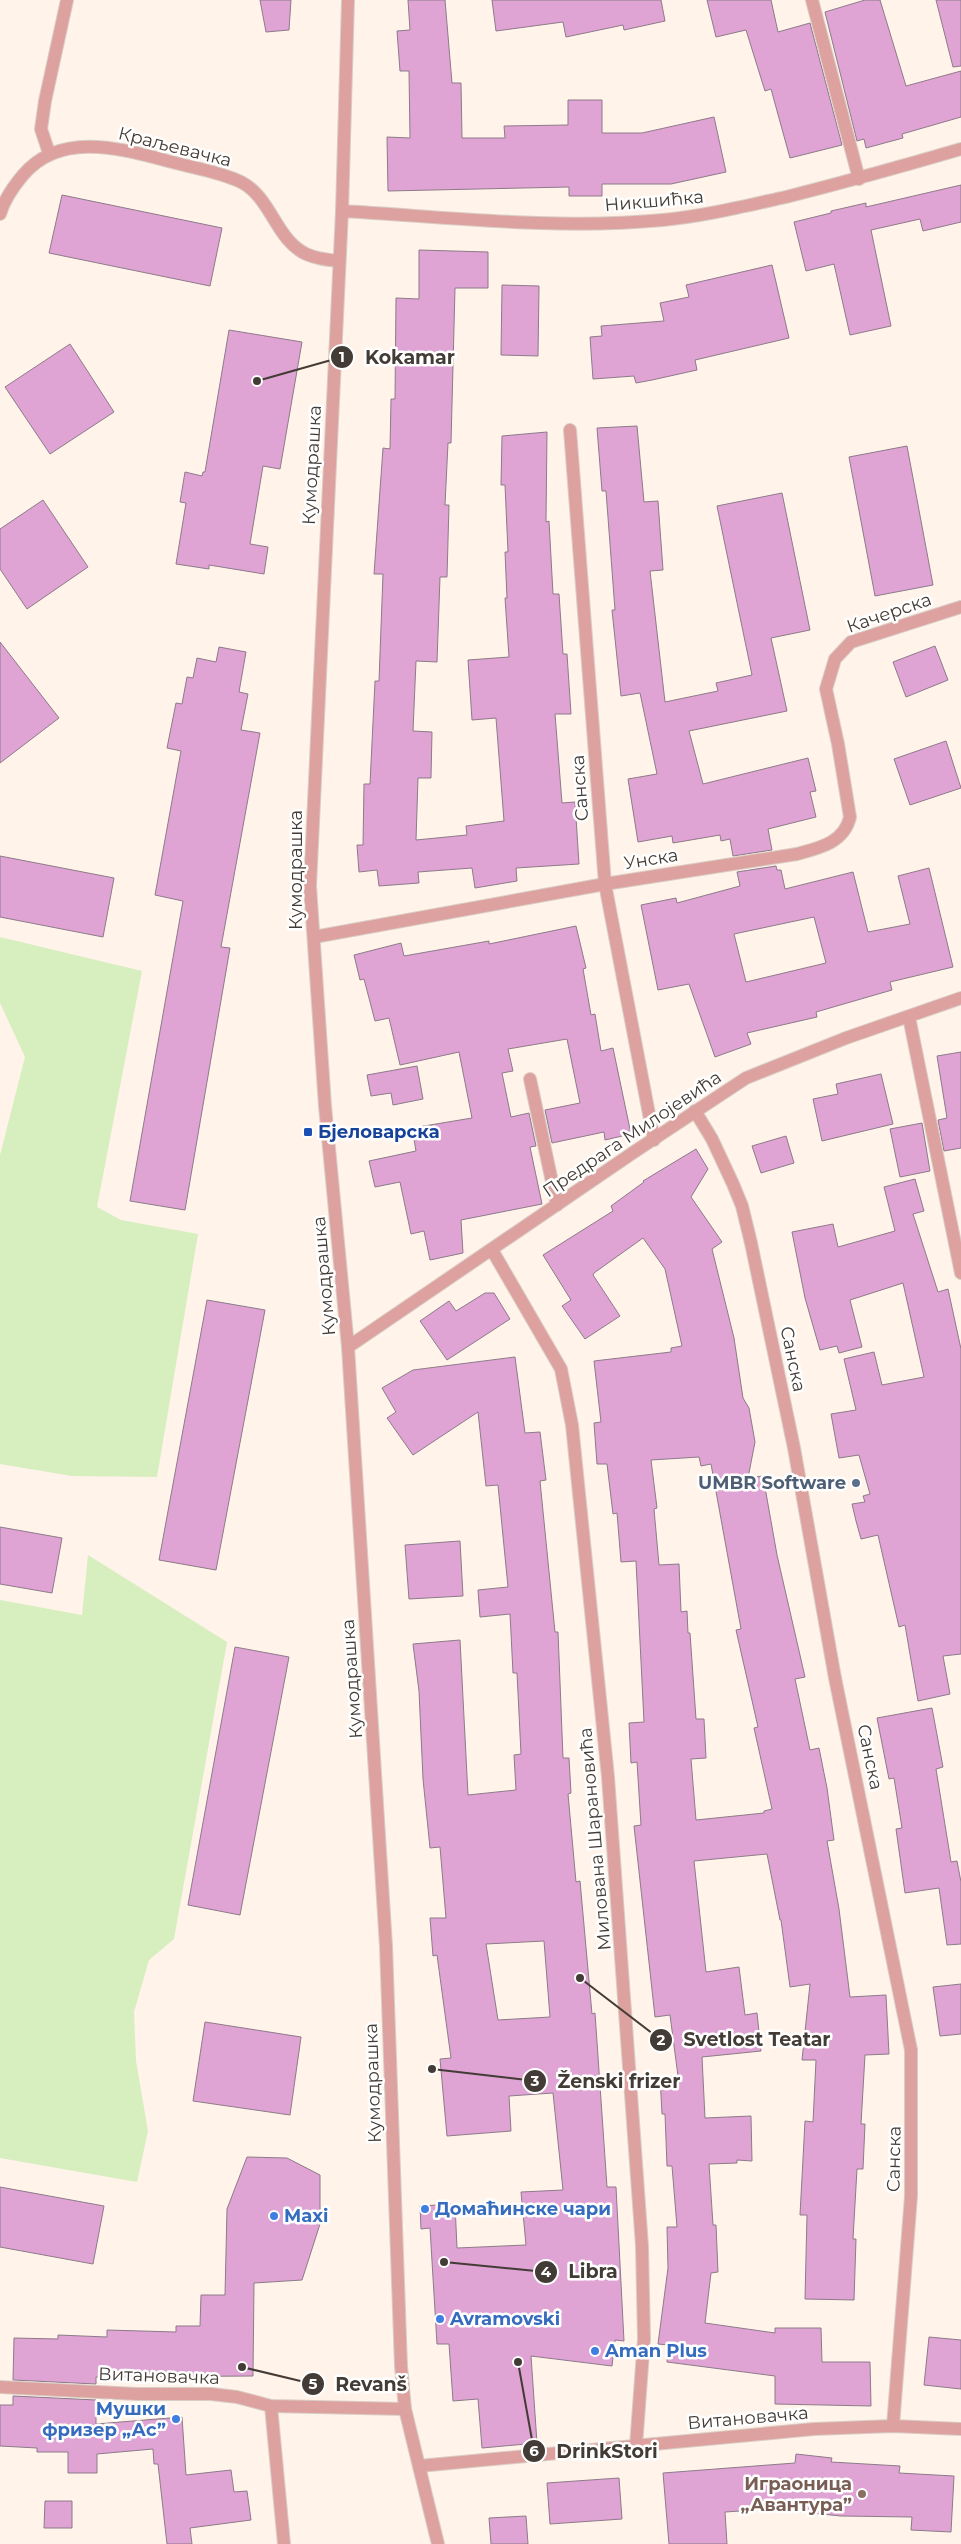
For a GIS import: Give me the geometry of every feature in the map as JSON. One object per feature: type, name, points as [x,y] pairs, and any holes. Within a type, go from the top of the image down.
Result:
[{"type":"street","points":[[49,153],[41,129],[45,101],[67,0]]},
{"type":"street","name":"Кумодрашка","points":[[348,0],[340,261],[311,851],[314,937],[325,1106],[348,1347],[386,1946],[401,2366],[405,2409],[438,2544]]},
{"type":"street","points":[[812,0],[859,179]]},
{"type":"street","name":"Краљевачка","points":[[0,214],[12,188],[30,167],[49,153],[91,146],[127,150],[242,182],[258,195],[281,229],[304,253],[315,258],[340,261]]},
{"type":"street","name":"Никшићка","points":[[342,211],[606,224],[664,220],[710,214],[859,179],[961,149]]},
{"type":"street","name":"Санска","points":[[570,430],[605,884],[654,1140]]},
{"type":"street","name":"Качерска","points":[[826,689],[834,659],[841,649],[851,642],[961,607]]},
{"type":"street","name":"Унска","points":[[314,937],[605,884],[797,854],[824,847],[838,838],[848,827],[850,809],[826,689]]},
{"type":"street","name":"Предрага Милојевића","points":[[348,1347],[695,1111],[762,1071],[961,998]]},
{"type":"street","points":[[909,1016],[961,1273]]},
{"type":"street","points":[[530,1080],[557,1205]]},
{"type":"street","name":"Санска","points":[[695,1111],[712,1139],[733,1184],[742,1206],[752,1243],[794,1448],[835,1678],[911,2050],[911,2196],[893,2426]]},
{"type":"street","name":"Милована Шарановића","points":[[492,1250],[561,1369],[572,1425],[608,1777],[642,2246],[644,2339],[636,2446]]},
{"type":"street","name":"Витановачка","points":[[0,2387],[137,2394],[211,2394],[271,2406],[405,2409]]},
{"type":"street","points":[[271,2406],[284,2544]]},
{"type":"street","name":"Витановачка","points":[[419,2466],[814,2429],[893,2426],[961,2429]]},
{"type":"green space","points":[[0,937],[142,971],[97,1207],[121,1220],[198,1234],[157,1477],[72,1476],[0,1464],[0,1155],[25,1057],[0,1003]]},
{"type":"green space","points":[[88,1555],[227,1642],[174,1939],[149,1960],[134,2012],[136,2061],[148,2131],[137,2182],[0,2158],[0,1600],[82,1615]]},
{"type":"building","points":[[260,0],[291,0],[289,30],[266,32]]},
{"type":"building","points":[[408,0],[445,0],[452,83],[461,83],[462,138],[505,138],[504,126],[568,125],[568,100],[602,100],[602,133],[642,133],[714,117],[726,172],[671,184],[602,184],[602,196],[569,196],[569,187],[388,191],[387,137],[410,138],[409,71],[400,71],[397,31],[410,30]]},
{"type":"building","points":[[492,0],[661,0],[665,21],[624,30],[623,25],[566,37],[563,22],[496,31]]},
{"type":"building","points":[[707,0],[771,0],[778,32],[810,23],[842,145],[790,158],[771,89],[765,91],[746,30],[716,37]]},
{"type":"building","points":[[865,0],[880,0],[906,86],[961,71],[961,117],[902,134],[903,138],[866,148],[864,139],[857,141],[825,12]]},
{"type":"building","points":[[936,0],[961,0],[961,66],[953,67]]},
{"type":"building","points":[[961,185],[961,222],[923,231],[920,219],[871,230],[891,326],[850,335],[834,264],[806,271],[794,222],[866,203],[866,207]]},
{"type":"building","points":[[62,195],[222,228],[210,286],[49,253]]},
{"type":"building","points":[[419,250],[488,252],[488,288],[455,288],[451,443],[448,443],[445,505],[449,505],[447,577],[440,577],[437,662],[416,661],[413,731],[432,732],[431,778],[418,778],[416,840],[467,835],[466,826],[504,821],[496,718],[472,720],[468,660],[509,657],[505,598],[507,598],[505,552],[508,552],[505,485],[501,485],[502,436],[547,432],[546,522],[549,521],[553,594],[559,594],[563,654],[567,654],[571,714],[555,714],[562,803],[575,802],[579,864],[516,868],[517,881],[475,888],[472,868],[418,872],[419,883],[379,886],[377,870],[359,872],[357,845],[363,845],[364,784],[370,784],[375,681],[379,681],[383,574],[374,574],[383,448],[390,449],[391,399],[395,399],[396,298],[419,299]]},
{"type":"building","points":[[772,265],[789,338],[695,360],[697,370],[652,380],[636,383],[634,376],[593,379],[590,337],[602,336],[601,326],[664,321],[660,303],[689,297],[686,285]]},
{"type":"building","points":[[502,285],[539,286],[538,356],[501,355]]},
{"type":"building","points":[[229,330],[302,342],[280,469],[263,466],[250,544],[268,547],[264,574],[209,565],[209,569],[176,564],[186,503],[180,502],[185,472],[202,476],[203,472],[205,472]]},
{"type":"building","points":[[70,344],[114,412],[50,454],[5,387]]},
{"type":"building","points":[[637,426],[644,502],[658,501],[663,570],[650,571],[665,702],[718,691],[716,683],[752,675],[717,506],[782,493],[810,630],[771,638],[787,711],[689,731],[703,784],[808,758],[816,791],[810,792],[816,817],[768,829],[772,850],[733,856],[730,839],[721,841],[720,835],[673,843],[672,836],[638,842],[628,779],[657,774],[640,693],[621,696],[612,610],[615,610],[606,491],[602,491],[597,428]]},
{"type":"building","points":[[907,446],[933,585],[875,596],[849,457]]},
{"type":"building","points":[[43,500],[88,567],[27,609],[0,569],[0,529]]},
{"type":"building","points":[[0,642],[59,718],[0,763]]},
{"type":"building","points":[[935,646],[948,680],[906,697],[893,662]]},
{"type":"building","points":[[219,647],[246,652],[239,692],[248,694],[241,730],[260,733],[221,947],[230,948],[185,1210],[130,1201],[183,901],[155,895],[181,751],[167,748],[176,703],[182,704],[187,677],[193,678],[197,658],[216,662]]},
{"type":"building","points":[[946,741],[961,788],[910,805],[894,759]]},
{"type":"building","points":[[0,856],[114,878],[103,937],[0,917]]},
{"type":"building","points":[[776,866],[777,870],[781,870],[785,889],[853,872],[868,932],[910,924],[898,876],[929,868],[953,967],[890,982],[892,990],[816,1012],[817,1017],[747,1033],[751,1044],[715,1057],[689,984],[658,990],[641,905],[676,898],[677,903],[740,886],[737,872]],"holes":[[[814,917],[826,963],[746,982],[734,934]]]},
{"type":"building","points":[[576,926],[586,968],[583,969],[591,1015],[595,1014],[601,1051],[613,1048],[631,1134],[605,1140],[604,1132],[552,1143],[545,1110],[580,1103],[567,1039],[508,1049],[513,1071],[502,1073],[511,1117],[529,1113],[536,1146],[530,1147],[542,1204],[461,1220],[463,1253],[430,1260],[424,1231],[411,1234],[400,1182],[375,1187],[369,1161],[416,1151],[412,1128],[472,1118],[459,1052],[400,1065],[389,1018],[375,1021],[364,979],[360,980],[354,955],[401,943],[404,956],[489,941],[489,944]]},
{"type":"building","points":[[961,1052],[961,1148],[944,1151],[938,1120],[947,1118],[937,1056]]},
{"type":"building","points":[[417,1066],[423,1099],[393,1105],[391,1093],[371,1096],[367,1075]]},
{"type":"building","points":[[881,1074],[893,1124],[822,1141],[813,1099],[838,1094],[836,1084]]},
{"type":"building","points":[[922,1123],[930,1171],[900,1177],[890,1129]]},
{"type":"building","points":[[786,1136],[794,1163],[761,1173],[752,1146]]},
{"type":"building","points":[[696,1149],[708,1169],[691,1197],[722,1242],[712,1249],[734,1338],[743,1398],[749,1408],[755,1442],[748,1478],[763,1476],[777,1555],[805,1677],[795,1679],[810,1750],[819,1748],[827,1788],[834,1840],[827,1841],[839,1909],[850,1997],[886,1995],[889,2054],[865,2055],[861,2124],[865,2124],[863,2169],[857,2169],[853,2239],[856,2239],[854,2300],[805,2299],[807,2215],[800,2215],[805,2121],[813,2122],[816,2060],[802,2060],[810,1984],[790,1987],[781,1920],[767,1854],[694,1861],[706,1972],[739,1967],[745,2015],[757,2013],[761,2051],[702,2057],[705,2118],[751,2116],[752,2161],[737,2160],[737,2163],[709,2164],[713,2225],[716,2225],[718,2272],[711,2273],[705,2323],[775,2333],[775,2328],[821,2328],[822,2362],[870,2362],[871,2406],[775,2404],[775,2376],[667,2362],[668,2345],[658,2344],[668,2268],[667,2227],[677,2227],[672,2166],[667,2166],[665,2114],[662,2114],[660,2077],[678,2076],[670,2015],[655,2017],[634,1826],[641,1825],[637,1762],[631,1763],[629,1723],[644,1722],[636,1561],[621,1562],[617,1513],[613,1514],[607,1464],[597,1464],[594,1423],[601,1422],[594,1361],[671,1352],[671,1348],[682,1346],[665,1269],[643,1238],[594,1273],[593,1275],[620,1316],[585,1339],[562,1306],[571,1300],[543,1255],[613,1211],[611,1206],[643,1181]],"holes":[[[699,1457],[701,1466],[711,1464],[741,1629],[736,1630],[758,1727],[754,1728],[772,1809],[764,1811],[764,1813],[696,1820],[691,1759],[706,1758],[704,1719],[696,1719],[690,1633],[688,1633],[687,1611],[681,1612],[679,1564],[659,1565],[654,1509],[657,1508],[651,1460]]]},
{"type":"building","points":[[915,1179],[924,1211],[913,1214],[938,1292],[948,1289],[961,1349],[961,1654],[943,1656],[950,1694],[918,1701],[905,1625],[899,1627],[878,1535],[861,1539],[856,1521],[852,1504],[865,1502],[863,1496],[870,1494],[859,1455],[839,1458],[831,1414],[856,1410],[844,1359],[874,1352],[882,1385],[924,1377],[903,1283],[850,1300],[862,1347],[839,1353],[837,1346],[820,1350],[805,1298],[792,1232],[833,1224],[838,1247],[895,1231],[884,1187]]},
{"type":"building","points":[[485,1293],[494,1293],[510,1319],[447,1360],[420,1321],[449,1301],[456,1311]]},
{"type":"building","points":[[207,1300],[265,1310],[216,1570],[159,1560]]},
{"type":"building","points":[[515,1357],[525,1433],[540,1432],[546,1480],[540,1481],[555,1632],[558,1632],[563,1758],[569,1758],[571,1793],[568,1794],[576,1882],[580,1881],[592,2014],[595,2013],[607,2187],[616,2187],[624,2341],[615,2340],[612,2366],[531,2356],[537,2443],[482,2448],[478,2399],[453,2401],[449,2344],[437,2344],[430,2228],[421,2229],[420,2206],[455,2204],[457,2248],[526,2245],[521,2192],[563,2190],[553,2093],[509,2096],[511,2131],[447,2136],[440,2059],[451,2058],[437,1955],[433,1956],[430,1918],[446,1918],[440,1847],[430,1848],[423,1779],[419,1691],[413,1644],[460,1640],[468,1795],[516,1790],[514,1755],[521,1754],[517,1673],[513,1673],[510,1614],[480,1617],[478,1590],[508,1587],[498,1485],[486,1486],[478,1412],[413,1455],[387,1418],[396,1412],[382,1388],[413,1370]],"holes":[[[544,1941],[550,2017],[498,2020],[486,1944]]]},
{"type":"building","points":[[0,1527],[62,1538],[52,1593],[0,1584]]},
{"type":"building","points":[[460,1541],[463,1596],[409,1599],[405,1545]]},
{"type":"building","points":[[235,1647],[289,1657],[240,1915],[188,1905]]},
{"type":"building","points":[[932,1708],[943,1767],[936,1769],[951,1862],[957,1861],[961,1882],[961,1944],[947,1945],[939,1888],[905,1893],[896,1829],[902,1828],[894,1778],[889,1779],[877,1718]]},
{"type":"building","points":[[961,1984],[961,2034],[940,2036],[933,1987]]},
{"type":"building","points":[[205,2022],[301,2037],[290,2115],[193,2101]]},
{"type":"building","points":[[247,2157],[287,2158],[320,2175],[320,2224],[302,2280],[254,2283],[253,2376],[96,2377],[96,2384],[13,2380],[14,2338],[58,2339],[58,2335],[107,2337],[107,2330],[176,2332],[176,2326],[200,2326],[201,2295],[225,2295],[227,2209]]},
{"type":"building","points":[[0,2187],[104,2206],[93,2264],[0,2247]]},
{"type":"building","points":[[929,2337],[961,2340],[961,2389],[924,2385]]},
{"type":"building","points":[[13,2396],[96,2400],[96,2424],[182,2417],[186,2475],[231,2470],[234,2492],[247,2491],[251,2520],[190,2528],[192,2544],[167,2544],[158,2464],[154,2464],[153,2449],[97,2454],[97,2473],[68,2473],[68,2452],[37,2452],[37,2448],[0,2446],[0,2405],[13,2405]]},
{"type":"building","points":[[796,2454],[832,2458],[831,2462],[900,2466],[899,2473],[954,2476],[951,2532],[911,2530],[912,2517],[841,2516],[770,2509],[725,2512],[727,2544],[669,2544],[663,2473],[795,2463]]},
{"type":"building","points":[[619,2478],[622,2519],[550,2524],[547,2483]]},
{"type":"building","points":[[45,2501],[72,2501],[72,2528],[44,2528]]},
{"type":"building","points":[[526,2516],[528,2544],[491,2544],[489,2518]]},
{"type":"place","name":"Kokamar","points":[[257,381]]},
{"type":"place","name":"Бјеловарска","points":[[308,1132]]},
{"type":"place","name":"UMBR Software","points":[[856,1483]]},
{"type":"place","name":"Svetlost Teatar","points":[[580,1978]]},
{"type":"place","name":"Ženski frizer","points":[[432,2069]]},
{"type":"place","name":"Домаћинске чари","points":[[425,2209]]},
{"type":"place","name":"Maxi","points":[[274,2216]]},
{"type":"place","name":"Libra","points":[[444,2262]]},
{"type":"place","name":"Avramovski","points":[[440,2319]]},
{"type":"place","name":"Aman Plus","points":[[595,2351]]},
{"type":"place","name":"DrinkStori","points":[[518,2362]]},
{"type":"place","name":"Revanš","points":[[242,2367]]},
{"type":"place","name":"Мушки фризер „Ас”","points":[[176,2419]]},
{"type":"place","name":"Играоница „Авантура”","points":[[862,2494]]}]
